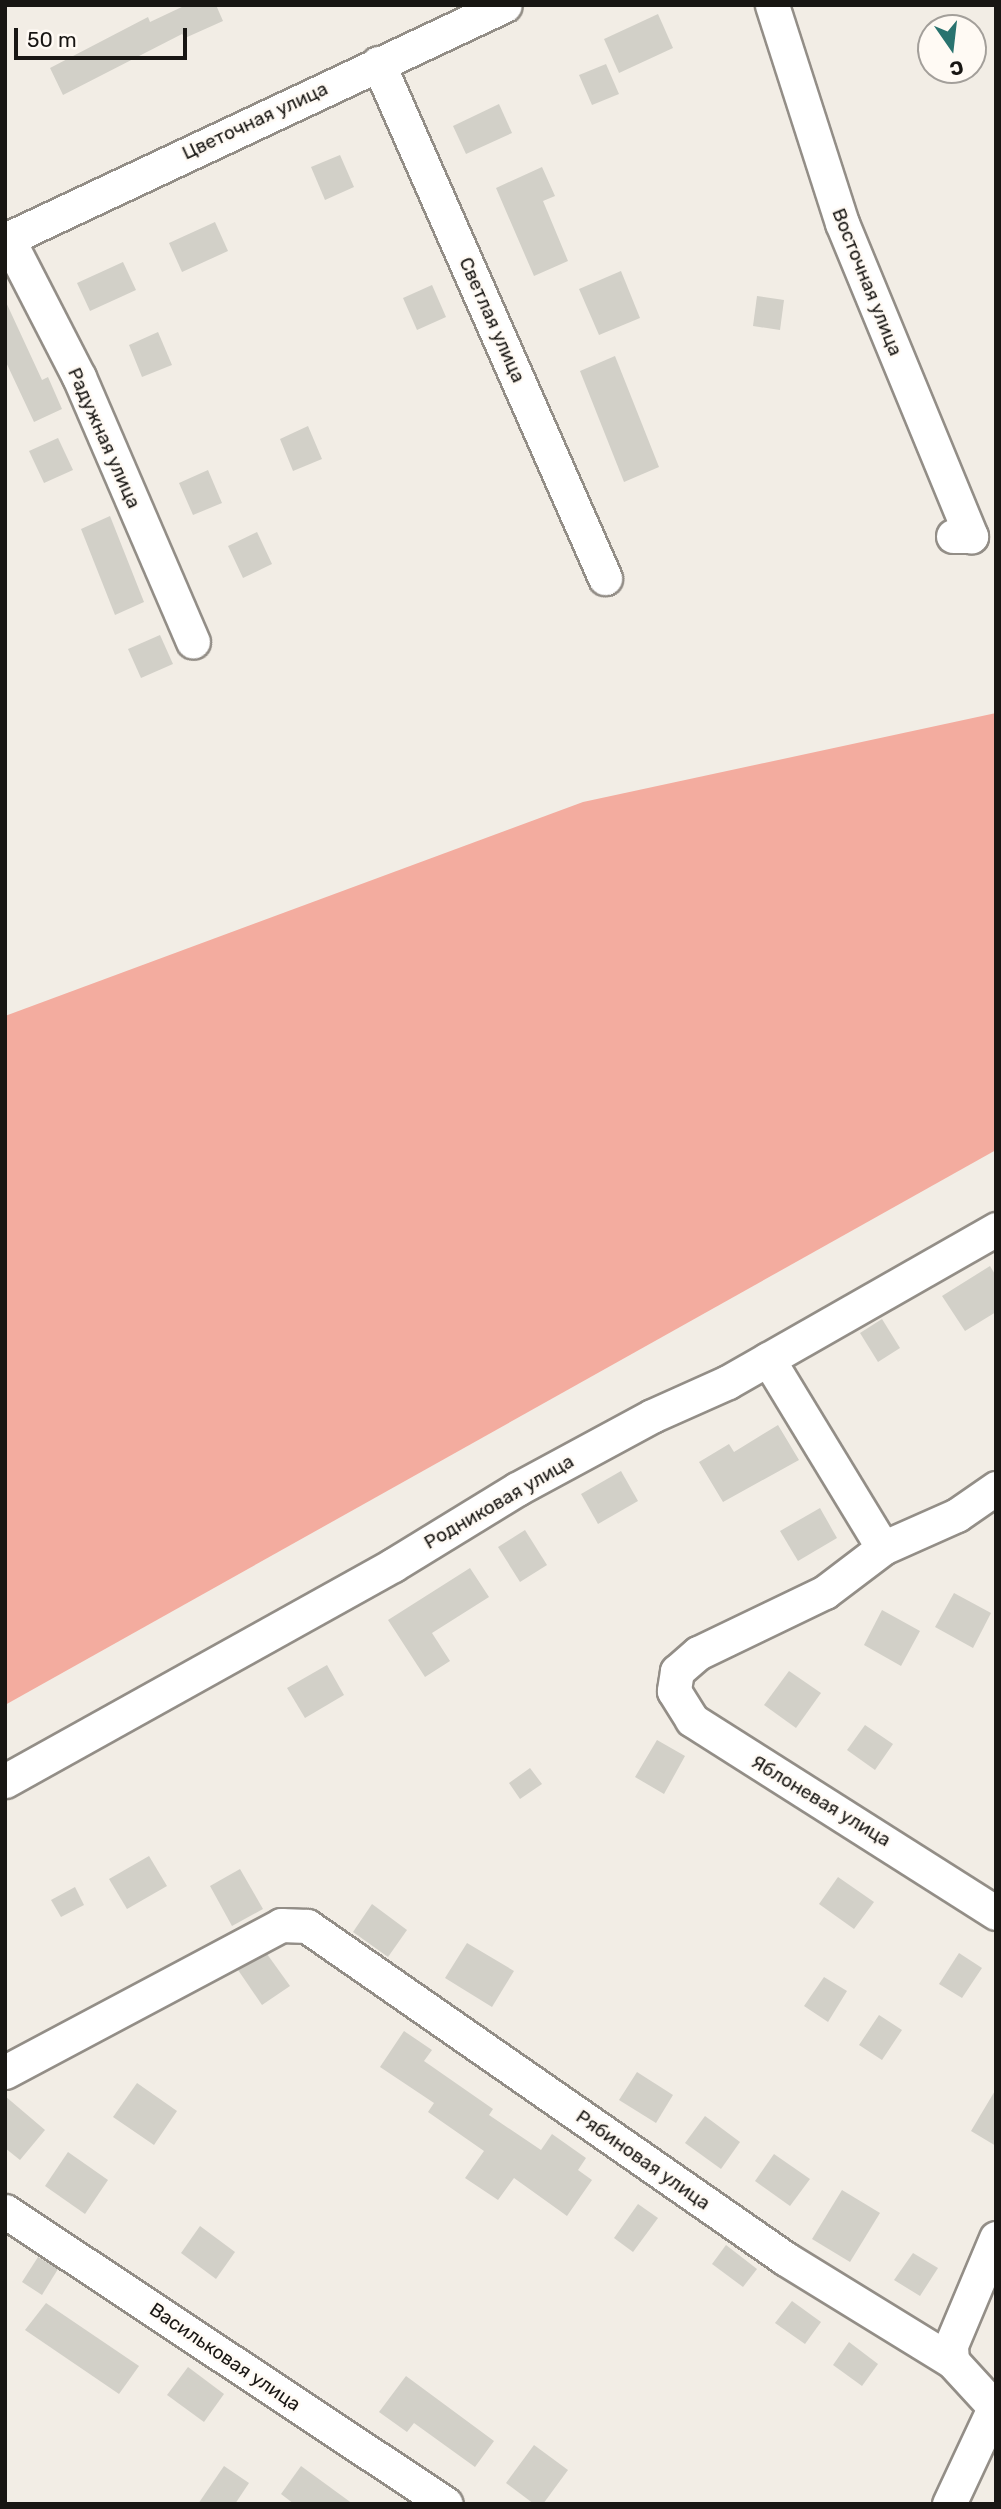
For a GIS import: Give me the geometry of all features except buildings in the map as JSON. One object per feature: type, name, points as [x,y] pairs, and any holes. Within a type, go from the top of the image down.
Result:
[{"type":"street","name":"Цветочная улица","points":[[7,239],[505,5]]},
{"type":"street","name":"Восточная улица","points":[[772,5],[842,223],[971,536],[953,536]]},
{"type":"street","name":"Светлая улица","points":[[378,63],[606,578]]},
{"type":"street","name":"Радужная улица","points":[[7,239],[79,377],[193,642]]},
{"type":"street","name":"Родниковая улица","points":[[5,1781],[393,1565],[517,1489],[768,1359],[996,1229]]},
{"type":"street","points":[[768,1359],[883,1548],[991,1498]]},
{"type":"street","name":"Яблоневая улица","points":[[883,1548],[825,1592],[698,1653],[677,1671],[674,1691],[692,1720],[996,1913]]},
{"type":"street","name":"Рябиновая улица","points":[[5,2073],[281,1925],[307,1926],[786,2259],[952,2361],[995,2409]]},
{"type":"street","name":"Васильковая улица","points":[[5,2211],[446,2504]]},
{"type":"street","points":[[952,2361],[951,2345],[996,2238]]},
{"type":"street","points":[[949,2504],[995,2409]]},
{"type":"shaded area","points":[[996,713],[996,1150],[5,1705],[5,1016],[583,802]]}]
